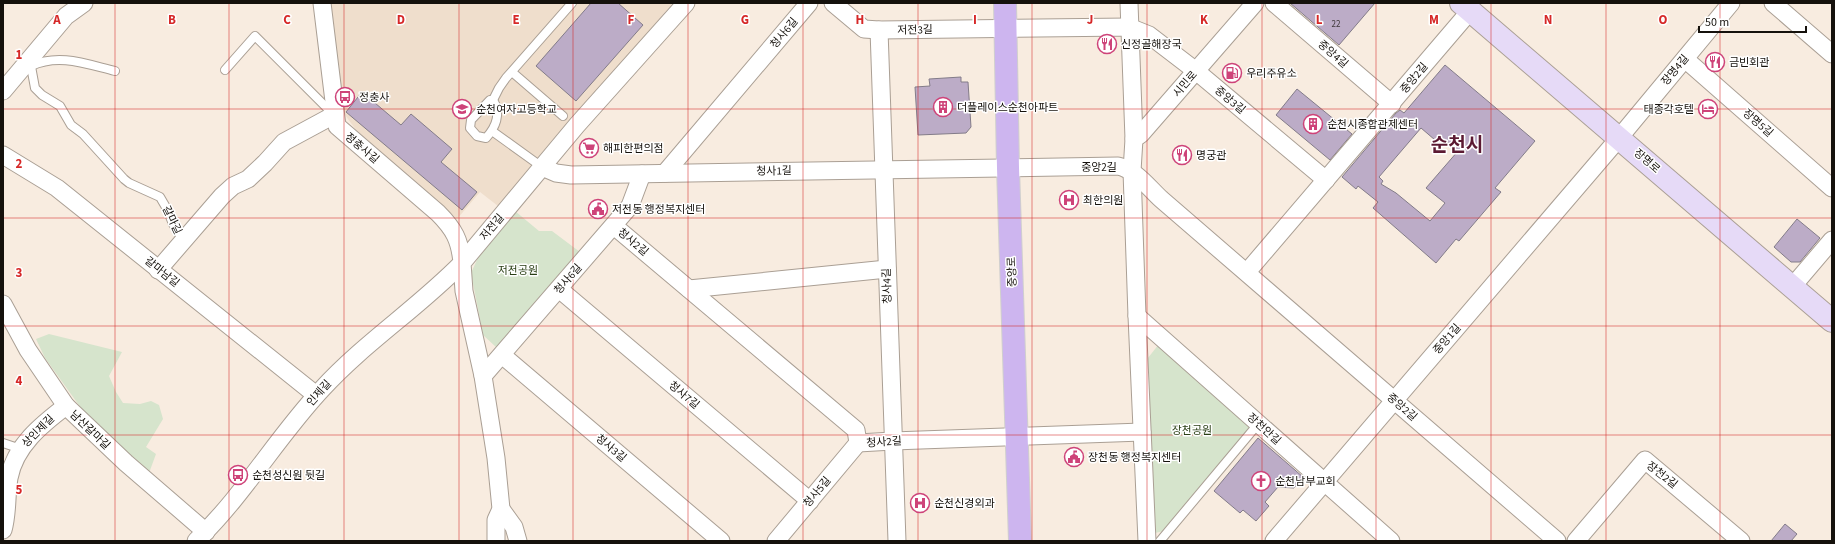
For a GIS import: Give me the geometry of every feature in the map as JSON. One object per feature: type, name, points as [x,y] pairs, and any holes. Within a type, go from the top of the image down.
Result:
[{"type":"main road","name":"중앙로","points":[[1005,3],[1008,168],[1020,541]]},
{"type":"street","points":[[3,92],[31,62],[66,16],[84,3]]},
{"type":"street","name":"정충사길","points":[[322,3],[334,115],[337,126],[438,212],[452,228],[460,248],[462,263]]},
{"type":"street","name":"저전길","points":[[462,263],[542,168],[686,3]]},
{"type":"street","name":"청사6길","points":[[665,173],[809,3]]},
{"type":"street","name":"저전3길","points":[[833,3],[864,29],[1006,28]]},
{"type":"street","points":[[1129,3],[1128,27],[1134,139],[1132,171],[1147,541]]},
{"type":"street","name":"시민로","points":[[1134,139],[1141,134],[1255,3]]},
{"type":"street","name":"중앙4길","points":[[1274,3],[1392,104]]},
{"type":"street","points":[[1772,3],[1832,54]]},
{"type":"street","name":"장명4길","points":[[1620,138],[1685,59],[1727,4]]},
{"type":"street","name":"중앙2길","points":[[1247,272],[1392,104],[1466,7]]},
{"type":"street","name":"장명로","points":[[1466,7],[1832,321]]},
{"type":"street","name":"중앙3길","points":[[1006,28],[1128,27],[1149,35],[1196,71],[1326,180]]},
{"type":"street","name":"청사4길","points":[[879,30],[897,541]]},
{"type":"street","name":"장명5길","points":[[1685,59],[1832,188]]},
{"type":"street","name":"갈마길","points":[[184,242],[222,196],[233,186],[248,179],[284,142],[334,115]]},
{"type":"street","name":"중앙1길","points":[[1274,541],[1620,138]]},
{"type":"street","name":"갈마남길","points":[[3,155],[57,188],[316,395]]},
{"type":"street","name":"중앙2길","points":[[1008,168],[1118,166],[1132,171],[1160,199],[1247,272],[1557,541]]},
{"type":"street","name":"청사1길","points":[[542,168],[556,173],[571,175],[1008,168]]},
{"type":"street","name":"청사6길","points":[[483,376],[559,290],[630,206],[642,174]]},
{"type":"street","name":"청사2길","points":[[614,226],[856,430],[858,443],[893,440],[1142,432]]},
{"type":"street","points":[[1792,287],[1832,240]]},
{"type":"street","points":[[158,270],[184,242]]},
{"type":"street","points":[[462,263],[464,291],[483,376],[496,458],[501,509],[496,520],[496,541]]},
{"type":"street","name":"인제길","points":[[201,536],[225,512],[275,444],[316,395],[344,367],[442,284],[462,263]]},
{"type":"street","points":[[689,289],[887,269]]},
{"type":"street","name":"청사7길","points":[[559,290],[810,501]]},
{"type":"street","name":"남산갈마길","points":[[3,304],[28,350],[66,406],[201,536]]},
{"type":"street","name":"장천안길","points":[[1137,316],[1391,541]]},
{"type":"street","name":"청사3길","points":[[502,355],[721,541]]},
{"type":"street","name":"상인제길","points":[[3,530],[8,510],[9,478],[14,461],[31,436],[66,406]]},
{"type":"street","name":"청사5길","points":[[776,541],[858,443]]},
{"type":"street","name":"장천2길","points":[[1576,541],[1645,460],[1741,541]]},
{"type":"street","points":[[501,509],[514,527],[518,541]]},
{"type":"lane","points":[[493,100],[496,104],[497,122],[486,138],[476,136],[470,128],[471,120],[490,100],[493,100],[499,88],[512,72],[572,3]]},
{"type":"lane","points":[[225,70],[254,36],[334,115]]},
{"type":"lane","points":[[31,62],[62,59],[115,71]]},
{"type":"lane","name":"갈마길","points":[[31,62],[35,88],[42,95],[60,106],[71,125],[83,134],[124,179],[129,183],[160,197],[173,224],[184,242]]},
{"type":"lane","points":[[512,72],[563,116]]},
{"type":"lane","points":[[492,131],[542,168]]},
{"type":"lane","points":[[1160,541],[1258,424]]},
{"type":"lane","points":[[3,443],[21,449]]},
{"type":"shaded area","name":"순천여자고등학교","points":[[328,3],[673,3],[498,206],[480,192],[457,219],[359,134],[345,115],[341,103]]},
{"type":"green space","name":"저전공원","points":[[515,211],[539,231],[552,231],[584,255],[497,348],[483,335],[471,273],[481,251]]},
{"type":"green space","points":[[49,334],[122,352],[109,376],[116,392],[123,403],[140,404],[151,401],[159,405],[163,419],[146,447],[156,454],[149,473],[86,415],[45,358],[36,339]]},
{"type":"green space","name":"장천공원","points":[[1159,344],[1254,424],[1164,531],[1155,533],[1144,363]]},
{"type":"building","points":[[591,3],[618,3],[643,25],[576,101],[536,66]]},
{"type":"building","points":[[1290,3],[1375,3],[1339,45]]},
{"type":"building","points":[[1445,65],[1535,141],[1495,188],[1501,192],[1459,241],[1456,239],[1436,263],[1373,208],[1378,202],[1358,186],[1356,189],[1342,177],[1396,113],[1400,110],[1404,113]],"holes":[[[1421,128],[1435,140],[1439,135],[1458,151],[1426,188],[1445,203],[1430,221],[1396,193],[1381,184],[1383,181],[1379,177]]]},
{"type":"building","name":"더플레이스순천아파트","points":[[961,77],[961,82],[968,82],[971,127],[966,133],[918,135],[915,87],[930,86],[929,79]]},
{"type":"building","name":"순천시종합관제센터","points":[[1297,89],[1352,134],[1330,160],[1276,115]]},
{"type":"building","points":[[362,92],[401,125],[411,114],[452,149],[441,162],[477,192],[462,210],[346,112]]},
{"type":"building","points":[[1797,219],[1820,238],[1800,262],[1791,262],[1774,247]]},
{"type":"building","name":"순천남부교회","points":[[1258,438],[1303,477],[1294,488],[1278,487],[1265,502],[1269,506],[1256,521],[1243,510],[1240,513],[1214,491]]},
{"type":"building","points":[[1785,524],[1797,534],[1791,541],[1771,541]]},
{"type":"place","name":"신정골해장국","points":[[1107,44]]},
{"type":"place","name":"금빈회관","points":[[1715,62]]},
{"type":"place","name":"우리주유소","points":[[1232,73]]},
{"type":"place","name":"정충사","points":[[345,97]]},
{"type":"place","name":"더플레이스순천아파트","points":[[943,107]]},
{"type":"place","name":"순천여자고등학교","points":[[462,109]]},
{"type":"place","name":"태종각호텔","points":[[1708,109]]},
{"type":"place","name":"순천시종합관제센터","points":[[1313,124]]},
{"type":"place","name":"해피한편의점","points":[[589,148]]},
{"type":"place","name":"명궁관","points":[[1182,155]]},
{"type":"place","name":"최한의원","points":[[1069,200]]},
{"type":"place","name":"저전동 행정복지센터","points":[[598,209]]},
{"type":"place","name":"장천동 행정복지센터","points":[[1074,457]]},
{"type":"place","name":"순천성신원 뒷길","points":[[238,475]]},
{"type":"place","name":"순천남부교회","points":[[1261,481]]},
{"type":"place","name":"순천신경외과","points":[[920,503]]},
{"type":"district","name":"순천시","points":[[1457,145]]}]
